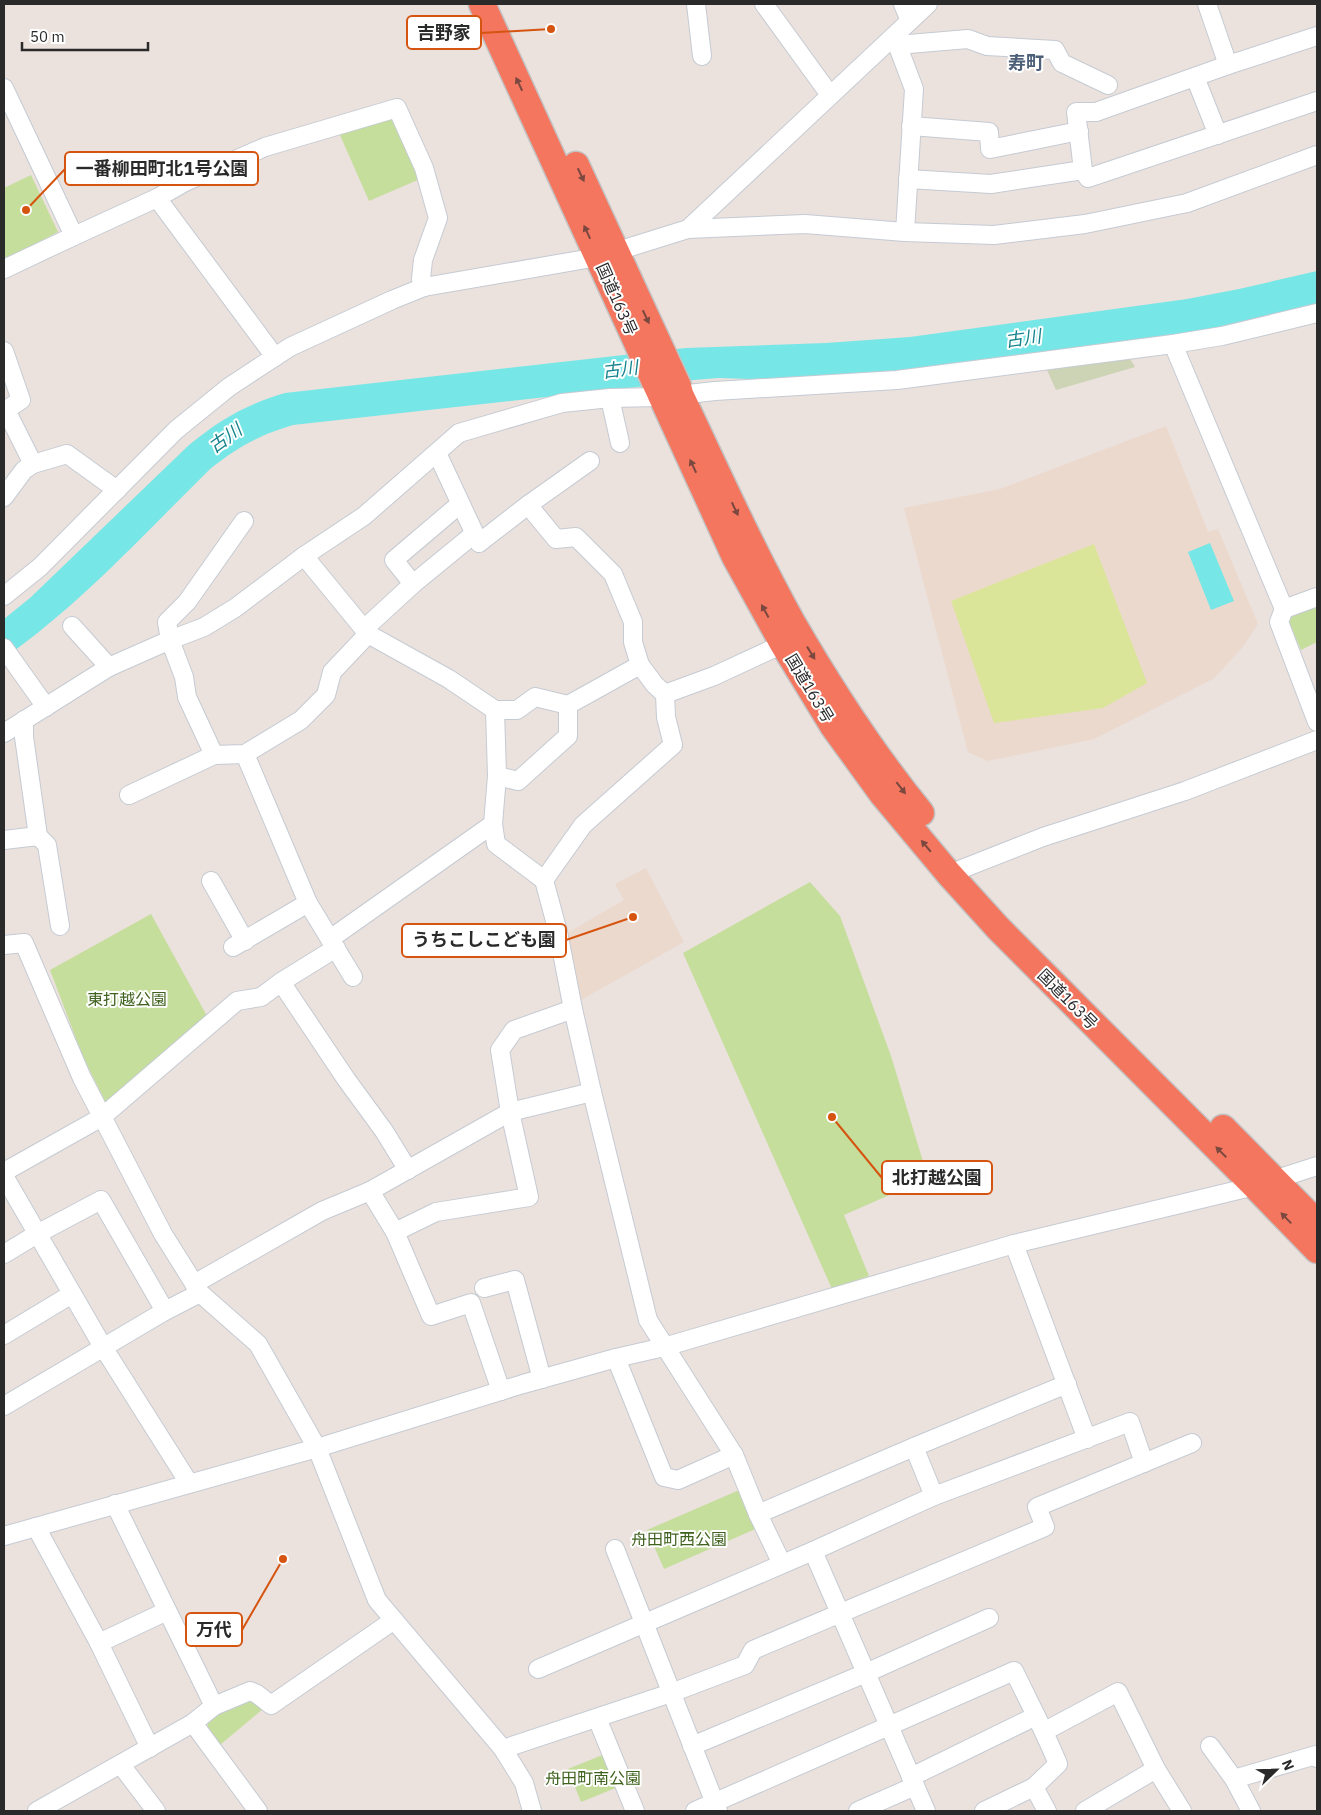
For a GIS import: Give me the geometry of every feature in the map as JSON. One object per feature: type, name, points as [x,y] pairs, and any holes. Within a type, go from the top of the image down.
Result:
[{"type":"highway","name":"国道163号","points":[[482,4],[612,264]]},
{"type":"highway","name":"国道163号","points":[[501,4],[612,264],[669,391],[735,557],[783,644],[833,726],[883,795],[957,870]]},
{"type":"highway","name":"国道163号","points":[[669,391],[792,622],[848,712],[957,870],[1018,949],[1265,1183],[1317,1224]]},
{"type":"highway","name":"国道163号","points":[[1265,1183],[1317,1250]]},
{"type":"street","points":[[696,4],[702,56]]},
{"type":"street","points":[[764,4],[830,95]]},
{"type":"street","points":[[902,4],[910,21]]},
{"type":"street","points":[[4,596],[40,567],[176,430],[229,387],[290,347],[424,287],[612,264],[688,229],[830,95],[895,41],[910,21],[928,4]]},
{"type":"street","points":[[1207,4],[1228,65]]},
{"type":"street","points":[[1317,36],[1228,65],[1096,112],[1076,112],[1084,170],[1088,178],[1317,101]]},
{"type":"street","points":[[895,41],[968,39],[987,46],[1056,50],[1062,63],[1108,85]]},
{"type":"street","points":[[895,41],[914,89],[905,232]]},
{"type":"street","points":[[1195,77],[1218,135]]},
{"type":"street","points":[[4,88],[74,236]]},
{"type":"street","points":[[4,269],[157,198],[185,182],[265,147],[397,108],[424,168],[438,218],[423,260],[421,279],[424,287]]},
{"type":"street","points":[[911,126],[990,132],[990,149],[1079,131]]},
{"type":"street","points":[[688,229],[805,224],[905,232],[994,236],[1085,224],[1187,203],[1317,155]]},
{"type":"street","points":[[908,179],[991,184],[1084,170]]},
{"type":"street","points":[[157,198],[275,357]]},
{"type":"street","points":[[4,732],[109,668],[170,640],[204,627],[227,613],[304,556],[364,516],[459,433],[562,403],[669,391],[897,380],[1173,344],[1222,336],[1317,313]]},
{"type":"street","points":[[1173,344],[1284,609],[1279,622],[1317,722]]},
{"type":"street","points":[[4,351],[22,400],[6,410],[33,464]]},
{"type":"street","points":[[610,398],[620,443]]},
{"type":"street","points":[[436,453],[479,543],[528,505],[590,462]]},
{"type":"street","points":[[4,497],[24,470],[33,464],[67,454],[117,490]]},
{"type":"street","points":[[413,584],[394,560],[460,504]]},
{"type":"street","points":[[528,505],[556,539],[576,536],[613,574],[633,622],[633,642],[640,665],[655,685],[665,694],[666,717],[673,745],[583,825],[544,880]]},
{"type":"street","points":[[214,755],[187,697],[184,677],[170,640],[167,622],[187,602],[244,521]]},
{"type":"street","points":[[129,795],[214,755],[245,754],[301,720],[326,695],[332,672],[366,631],[413,584],[474,534]]},
{"type":"street","points":[[304,556],[366,631],[449,679],[495,710],[517,710],[535,697],[568,705],[640,665]]},
{"type":"street","points":[[1284,609],[1317,597]]},
{"type":"street","points":[[72,626],[109,668]]},
{"type":"street","points":[[665,694],[714,676],[783,644]]},
{"type":"street","points":[[4,648],[46,707]]},
{"type":"street","points":[[497,776],[518,781],[568,736],[568,705]]},
{"type":"street","points":[[495,710],[497,776],[493,824],[496,844],[544,880],[558,932],[592,1092],[648,1320],[734,1456],[758,1514],[782,1564]]},
{"type":"street","points":[[24,720],[24,737],[38,836],[47,845],[60,926]]},
{"type":"street","points":[[957,870],[1043,836],[1185,791],[1317,740]]},
{"type":"street","points":[[245,754],[308,902],[353,977]]},
{"type":"street","points":[[4,1172],[102,1118],[237,1000],[261,996],[493,824]]},
{"type":"street","points":[[4,840],[38,836]]},
{"type":"street","points":[[211,881],[239,944],[308,902]]},
{"type":"street","points":[[4,945],[24,943],[82,1078],[163,1234],[197,1289],[258,1344],[317,1448],[377,1600],[503,1749],[524,1783],[532,1811]]},
{"type":"street","points":[[281,982],[346,1079],[384,1131],[408,1170]]},
{"type":"street","points":[[395,1232],[436,1212],[529,1197],[510,1112],[500,1050],[514,1030],[573,1009]]},
{"type":"street","points":[[4,1406],[164,1311],[322,1211],[370,1192],[510,1112],[592,1092]]},
{"type":"street","points":[[4,1536],[317,1448],[500,1391],[616,1358],[664,1347],[1014,1244],[1265,1183],[1317,1166]]},
{"type":"street","points":[[4,1176],[103,1347],[189,1483]]},
{"type":"street","points":[[370,1192],[395,1232],[432,1316],[471,1304],[500,1391]]},
{"type":"street","points":[[4,1254],[101,1200],[164,1311]]},
{"type":"street","points":[[1014,1244],[1087,1440]]},
{"type":"street","points":[[484,1288],[515,1280],[542,1379]]},
{"type":"street","points":[[4,1335],[72,1294]]},
{"type":"street","points":[[616,1358],[664,1477],[678,1480],[734,1456]]},
{"type":"street","points":[[758,1514],[1067,1384]]},
{"type":"street","points":[[538,1669],[813,1551],[934,1496],[1087,1440],[1130,1422],[1144,1463]]},
{"type":"street","points":[[503,1749],[671,1693],[745,1665],[753,1650],[1045,1527],[1036,1507],[1192,1443]]},
{"type":"street","points":[[914,1447],[934,1496]]},
{"type":"street","points":[[115,1504],[214,1706]]},
{"type":"street","points":[[36,1527],[99,1643],[150,1748]]},
{"type":"street","points":[[615,1549],[717,1807]]},
{"type":"street","points":[[813,1551],[926,1811]]},
{"type":"street","points":[[99,1643],[167,1610]]},
{"type":"street","points":[[692,1746],[866,1673],[989,1618]]},
{"type":"street","points":[[37,1811],[65,1804],[121,1765],[194,1723],[214,1706],[250,1691],[271,1705],[394,1620]]},
{"type":"street","points":[[695,1811],[717,1807],[889,1726],[1014,1671],[1058,1764],[1034,1787],[987,1810]]},
{"type":"street","points":[[858,1811],[913,1781],[1040,1724],[1118,1692],[1156,1769],[1182,1811]]},
{"type":"street","points":[[597,1718],[634,1811]]},
{"type":"street","points":[[194,1723],[258,1811]]},
{"type":"street","points":[[1210,1746],[1234,1780],[1251,1811]]},
{"type":"street","points":[[1234,1780],[1316,1755],[1317,1758]]},
{"type":"street","points":[[121,1765],[156,1811]]},
{"type":"street","points":[[1085,1811],[1156,1769]]},
{"type":"street","points":[[1034,1787],[1047,1811]]},
{"type":"shaded area","points":[[1166,426],[1208,532],[1218,529],[1258,624],[1242,648],[1213,679],[1094,739],[988,761],[968,752],[904,508],[1000,489]]},
{"type":"shaded area","points":[[646,868],[684,942],[581,1000],[564,935],[624,900],[615,884]]},
{"type":"green space","points":[[395,117],[420,179],[369,201],[340,135]]},
{"type":"green space","points":[[31,175],[58,232],[4,260],[4,188]]},
{"type":"green space","points":[[1129,357],[1135,367],[1056,390],[1047,370]]},
{"type":"green space","points":[[1094,544],[1147,683],[1103,708],[994,723],[951,601]]},
{"type":"green space","points":[[1317,604],[1317,642],[1301,650],[1287,617]]},
{"type":"green space","points":[[810,882],[840,916],[891,1056],[928,1178],[844,1215],[869,1276],[832,1289],[683,953]]},
{"type":"green space","name":"東打越公園","points":[[151,914],[207,1016],[107,1105],[83,1057],[50,970]]},
{"type":"green space","name":"舟田町西公園","points":[[744,1488],[760,1527],[664,1569],[647,1530]]},
{"type":"green space","points":[[251,1698],[264,1708],[220,1745],[206,1731],[210,1716]]},
{"type":"green space","name":"舟田町南公園","points":[[605,1754],[618,1787],[581,1802],[568,1769]]},
{"type":"water","name":"古川","points":[[1317,271],[1317,305],[1195,332],[918,370],[829,376],[752,379],[718,378],[645,384],[646,386],[293,425],[249,442],[210,469],[85,592],[4,658],[4,619],[30,598],[189,445],[212,428],[245,408],[285,393],[686,348],[826,343],[910,337],[1187,299]]},
{"type":"water","points":[[1210,543],[1234,601],[1211,610],[1188,552]]},
{"type":"place","name":"吉野家","points":[[551,29]]},
{"type":"place","name":"一番柳田町北1号公園","points":[[26,210]]},
{"type":"place","name":"うちこしこども園","points":[[633,917]]},
{"type":"place","name":"北打越公園","points":[[832,1117]]},
{"type":"place","name":"万代","points":[[283,1559]]},
{"type":"district","name":"寿町","points":[[1026,62]]}]
